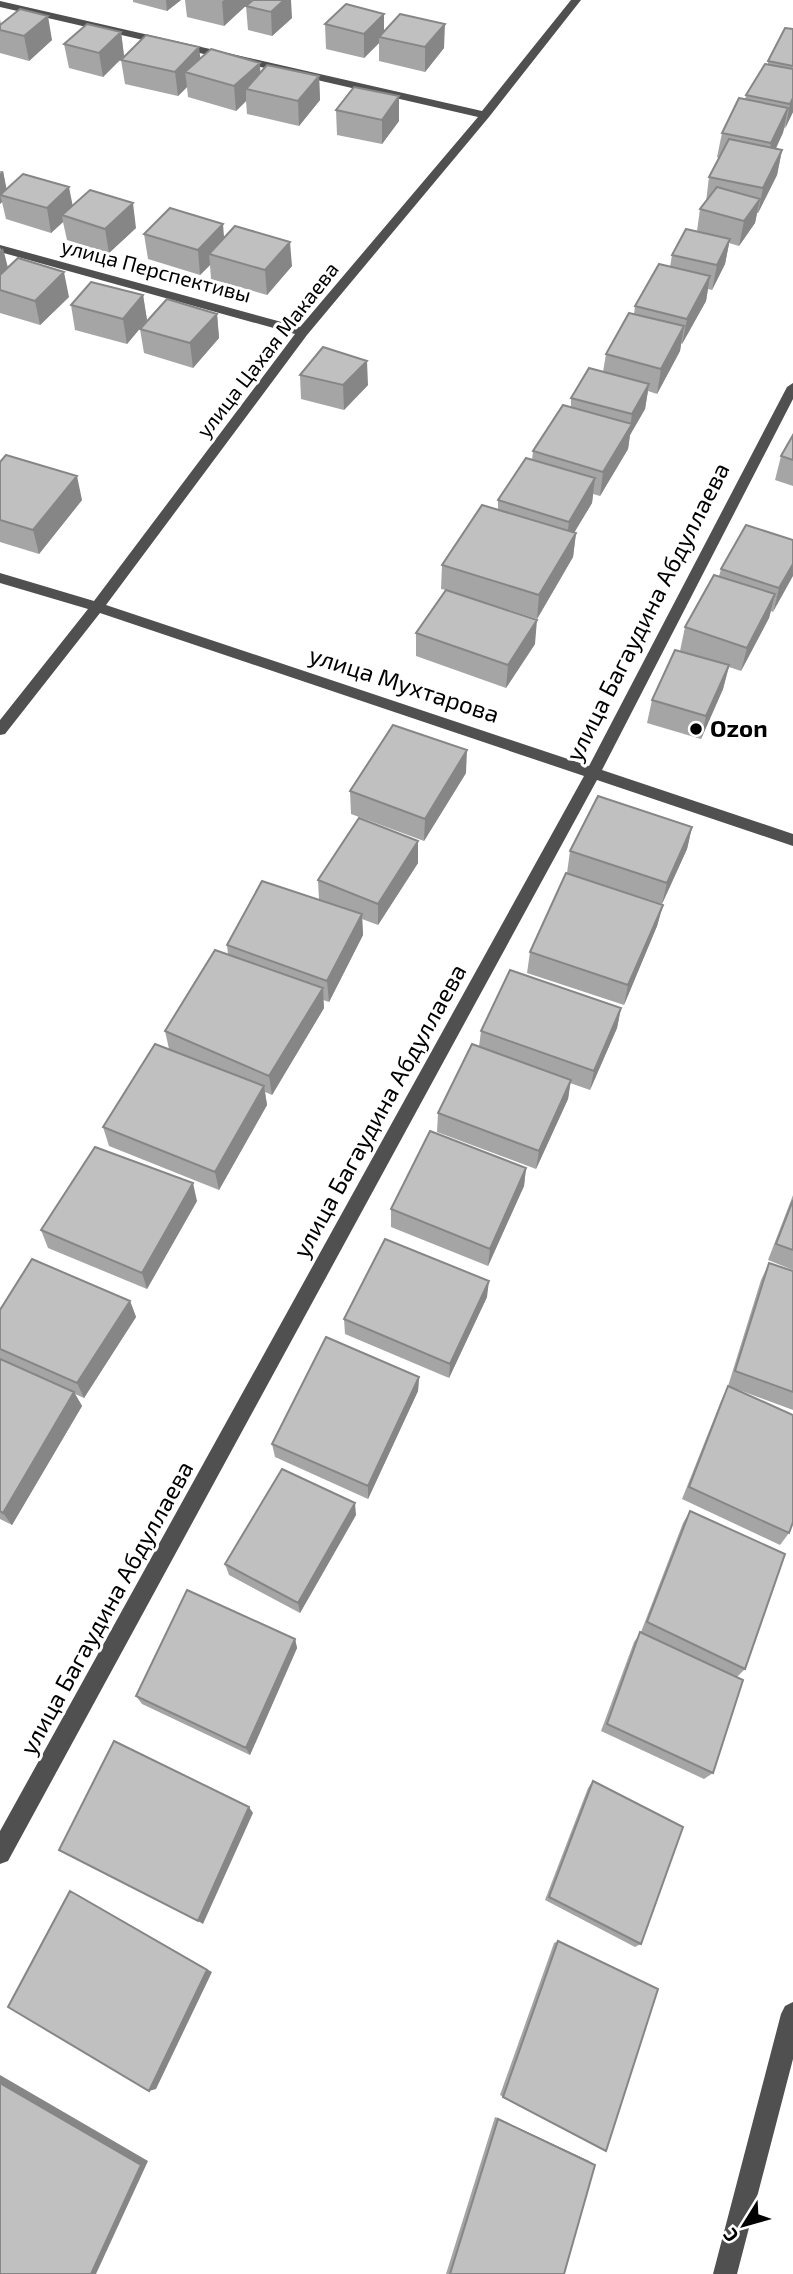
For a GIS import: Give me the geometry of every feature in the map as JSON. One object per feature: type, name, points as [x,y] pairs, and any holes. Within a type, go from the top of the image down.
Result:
[{"type":"street","name":"улица Цахая Макаева","points":[[0,730],[97,607],[303,332],[485,116],[576,0]]},
{"type":"street","points":[[0,4],[485,116]]},
{"type":"street","name":"улица Перспективы","points":[[0,248],[303,332]]},
{"type":"street","name":"улица Багаудина Абдуллаева","points":[[0,1853],[594,771],[793,387]]},
{"type":"street","name":"улица Мухтарова","points":[[0,578],[97,607],[594,771],[793,840]]},
{"type":"street","points":[[724,2274],[793,2014]]},
{"type":"building","points":[[253,0],[284,0],[271,12],[246,6]]},
{"type":"building","points":[[346,4],[384,14],[364,34],[325,24]]},
{"type":"building","points":[[20,9],[48,16],[24,36],[0,30],[0,25]]},
{"type":"building","points":[[400,14],[445,24],[425,47],[379,37]]},
{"type":"building","points":[[87,24],[121,32],[99,53],[64,44]]},
{"type":"building","points":[[785,28],[793,29],[793,66],[768,61]]},
{"type":"building","points":[[146,35],[199,47],[175,72],[121,60]]},
{"type":"building","points":[[211,49],[260,63],[234,86],[185,72]]},
{"type":"building","points":[[765,64],[793,69],[793,98],[790,104],[746,95]]},
{"type":"building","points":[[267,65],[319,76],[298,101],[246,89]]},
{"type":"building","points":[[354,87],[399,96],[382,120],[336,110]]},
{"type":"building","points":[[739,98],[788,108],[771,143],[722,133]]},
{"type":"building","points":[[729,139],[782,150],[763,188],[709,177]]},
{"type":"building","points":[[23,174],[69,187],[47,208],[0,195]]},
{"type":"building","points":[[717,187],[760,199],[744,221],[700,209]]},
{"type":"building","points":[[90,190],[133,203],[105,229],[62,215]]},
{"type":"building","points":[[170,208],[223,224],[198,250],[144,234]]},
{"type":"building","points":[[235,226],[290,242],[265,270],[209,254]]},
{"type":"building","points":[[686,229],[730,239],[717,265],[672,255]]},
{"type":"building","points":[[18,258],[64,272],[35,301],[0,290],[0,275]]},
{"type":"building","points":[[659,264],[710,276],[687,319],[635,306]]},
{"type":"building","points":[[91,282],[143,295],[123,319],[71,305]]},
{"type":"building","points":[[167,299],[217,314],[190,343],[140,329]]},
{"type":"building","points":[[629,313],[684,326],[661,369],[606,354]]},
{"type":"building","points":[[323,347],[367,361],[343,385],[300,375]]},
{"type":"building","points":[[589,368],[649,384],[632,414],[571,398]]},
{"type":"building","points":[[563,405],[632,424],[603,472],[533,451]]},
{"type":"building","points":[[793,435],[793,460],[781,456]]},
{"type":"building","points":[[6,455],[77,476],[33,530],[0,520],[0,462]]},
{"type":"building","points":[[526,458],[595,478],[569,522],[498,500]]},
{"type":"building","points":[[482,505],[576,533],[539,595],[442,565]]},
{"type":"building","points":[[746,525],[793,540],[793,564],[779,588],[721,569]]},
{"type":"building","points":[[714,575],[775,594],[747,648],[685,627]]},
{"type":"building","points":[[446,590],[537,620],[508,665],[416,633]]},
{"type":"building","points":[[675,650],[729,665],[706,716],[652,700]]},
{"type":"building","points":[[393,725],[467,750],[425,819],[350,791]]},
{"type":"building","points":[[598,796],[692,827],[667,883],[570,851]]},
{"type":"building","points":[[359,818],[418,841],[378,904],[318,880]]},
{"type":"building","points":[[566,873],[663,905],[628,985],[530,952]]},
{"type":"building","points":[[262,881],[362,914],[327,981],[227,945]]},
{"type":"building","points":[[215,950],[323,988],[269,1076],[165,1031]]},
{"type":"building","points":[[510,970],[621,1008],[594,1071],[481,1031]]},
{"type":"building","points":[[155,1044],[264,1086],[215,1172],[103,1127]]},
{"type":"building","points":[[472,1044],[571,1080],[539,1151],[438,1113]]},
{"type":"building","points":[[430,1131],[526,1168],[490,1249],[391,1209]]},
{"type":"building","points":[[95,1147],[193,1183],[142,1273],[41,1230]]},
{"type":"building","points":[[793,1200],[793,1250],[776,1244]]},
{"type":"building","points":[[385,1239],[489,1281],[450,1364],[344,1319]]},
{"type":"building","points":[[32,1259],[130,1301],[77,1383],[0,1349],[0,1310]]},
{"type":"building","points":[[769,1263],[793,1271],[793,1392],[735,1371]]},
{"type":"building","points":[[326,1337],[419,1377],[368,1486],[272,1444]]},
{"type":"building","points":[[0,1359],[74,1392],[3,1513],[0,1511]]},
{"type":"building","points":[[728,1386],[793,1415],[793,1522],[789,1533],[689,1487]]},
{"type":"building","points":[[282,1469],[355,1503],[298,1603],[225,1564]]},
{"type":"building","points":[[690,1511],[785,1554],[745,1669],[647,1622]]},
{"type":"building","points":[[187,1590],[295,1639],[246,1748],[136,1696]]},
{"type":"building","points":[[640,1632],[743,1680],[713,1773],[607,1724]]},
{"type":"building","points":[[114,1741],[249,1807],[198,1921],[59,1850]]},
{"type":"building","points":[[593,1781],[683,1827],[641,1944],[549,1897]]},
{"type":"building","points":[[70,1891],[207,1970],[149,2091],[8,2007]]},
{"type":"building","points":[[558,1941],[658,1989],[606,2151],[503,2097]]},
{"type":"building","points":[[0,2083],[141,2165],[91,2274],[0,2274]]},
{"type":"building","points":[[498,2119],[595,2165],[564,2274],[450,2274]]},
{"type":"place","name":"Ozon","points":[[696,729]]}]
